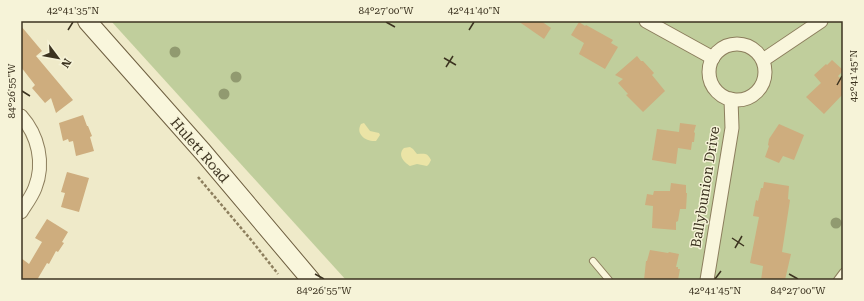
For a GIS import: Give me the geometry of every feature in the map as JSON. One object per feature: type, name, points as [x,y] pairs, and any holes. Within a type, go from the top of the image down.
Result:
[{"type":"street","name":"Hulett Road","points":[[88,21],[203,152],[311,280]]},
{"type":"street","points":[[646,21],[713,58]]},
{"type":"street","points":[[762,60],[821,21]]},
{"type":"street","points":[[742,44],[756,51],[762,60],[765,70],[764,80],[757,92],[749,97],[740,100],[724,97],[716,91],[711,83],[709,72],[710,64],[714,55],[724,47],[742,44]]},
{"type":"street","name":"Ballybunion Drive","points":[[707,280],[732,128],[731,99]]},
{"type":"street","points":[[21,116],[26,121],[33,133],[40,159],[39,174],[35,189],[21,212]]},
{"type":"lane","points":[[593,261],[609,280]]},
{"type":"lane","points":[[837,280],[843,272]]},
{"type":"path","points":[[198,177],[278,274]]},
{"type":"green space","points":[[111,21],[843,21],[843,280],[346,280]]},
{"type":"sand","points":[[364,123],[370,131],[379,133],[380,135],[376,141],[365,139],[360,134],[359,131],[361,124]]},
{"type":"sand","points":[[410,147],[417,154],[425,154],[428,156],[431,160],[427,166],[417,164],[410,166],[402,158],[401,153],[404,148]]},
{"type":"building","points":[[518,21],[541,21],[551,28],[544,39]]},
{"type":"building","points":[[579,22],[613,40],[611,43],[618,47],[605,69],[579,54],[584,43],[571,35]]},
{"type":"building","points":[[21,26],[42,51],[36,56],[73,100],[56,113],[51,98],[45,103],[32,88],[35,85],[21,67]]},
{"type":"building","points":[[637,56],[654,73],[652,75],[665,91],[643,112],[626,95],[628,94],[618,83],[623,79],[615,75]]},
{"type":"building","points":[[832,60],[843,70],[838,76],[843,81],[843,94],[824,114],[806,97],[821,83],[814,75]]},
{"type":"building","points":[[83,115],[92,136],[90,137],[94,151],[76,156],[73,141],[69,142],[68,139],[63,141],[59,123]]},
{"type":"building","points":[[680,123],[696,125],[694,142],[692,142],[691,150],[678,148],[676,164],[652,160],[657,129],[679,132]]},
{"type":"building","points":[[779,124],[804,135],[794,160],[783,156],[779,163],[765,157],[769,146],[769,139]]},
{"type":"building","points":[[67,172],[89,178],[79,212],[61,207],[65,193],[61,192]]},
{"type":"building","points":[[764,182],[789,186],[788,199],[790,200],[782,252],[791,254],[785,280],[761,280],[763,266],[750,263],[759,217],[753,216],[756,200],[758,201]]},
{"type":"building","points":[[671,183],[686,185],[686,209],[680,209],[678,221],[676,222],[676,230],[652,228],[653,206],[645,205],[647,194],[653,195],[654,191],[670,191]]},
{"type":"building","points":[[47,219],[68,232],[62,242],[64,243],[58,252],[56,251],[49,264],[47,263],[37,280],[21,280],[21,258],[29,264],[42,242],[35,238]]},
{"type":"building","points":[[650,250],[679,254],[676,267],[680,269],[678,280],[644,280],[646,261]]}]
